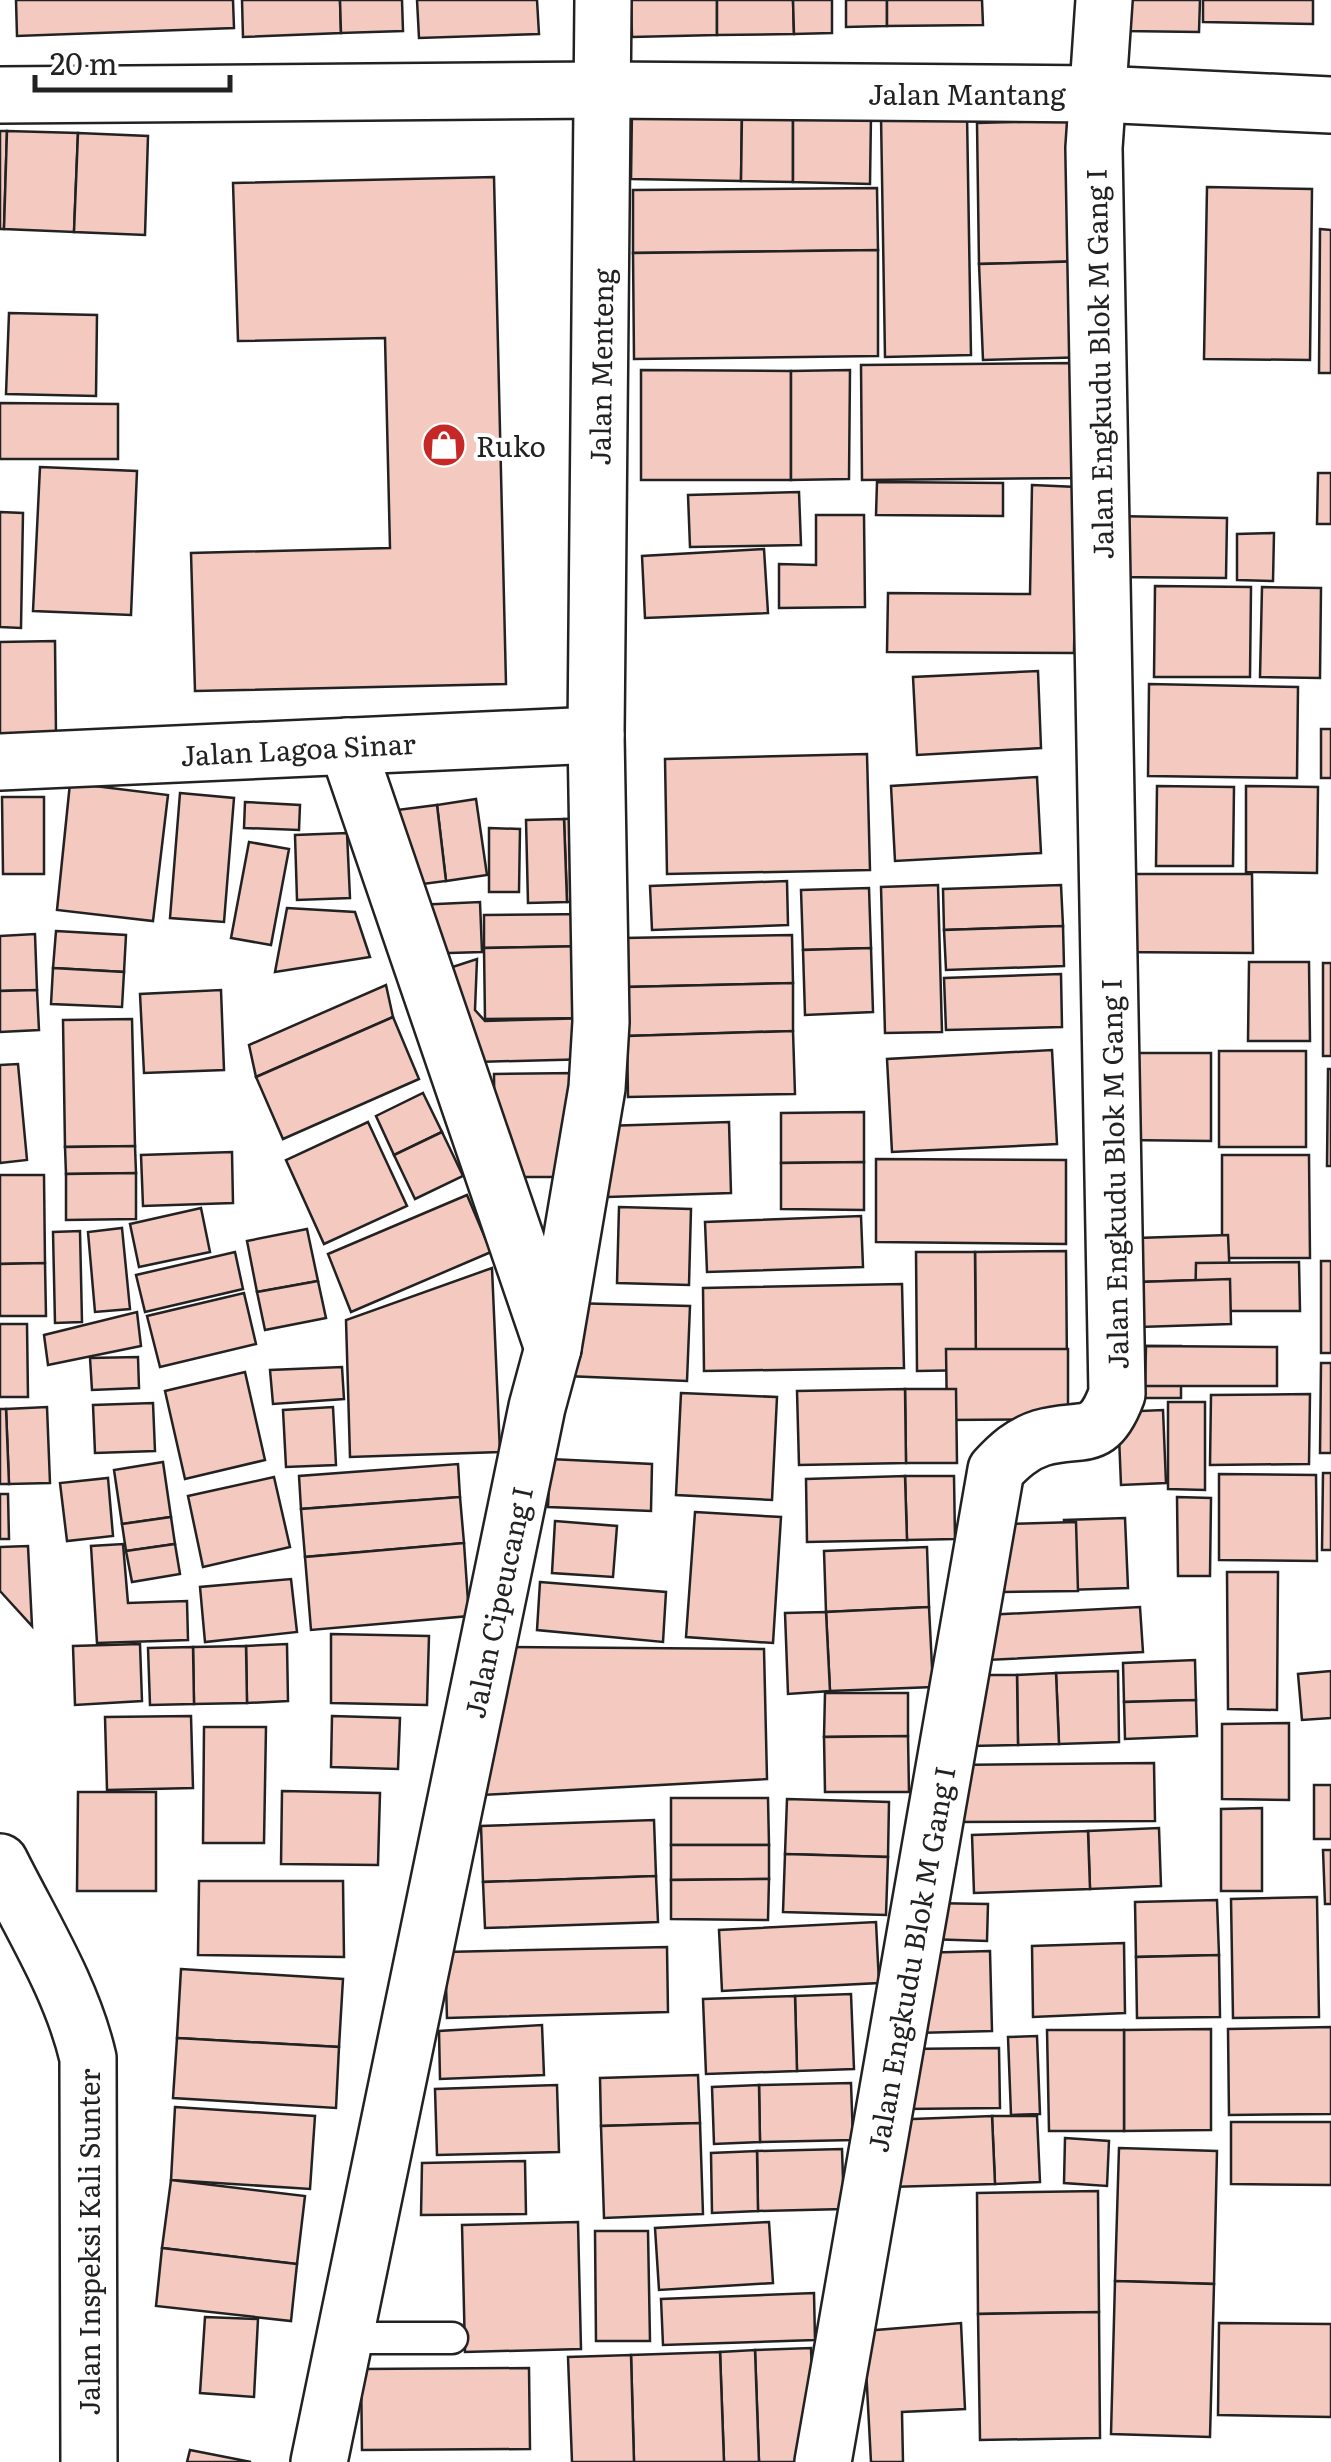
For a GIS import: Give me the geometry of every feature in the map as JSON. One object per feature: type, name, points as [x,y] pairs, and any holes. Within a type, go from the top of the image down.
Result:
[{"type":"street","name":"Jalan Menteng","points":[[596,735],[603,0]]},
{"type":"street","name":"Jalan Engkudu Blok M Gang I","points":[[823,2462],[996,1470],[1014,1451],[1041,1438],[1090,1431],[1108,1418],[1116,1394],[1094,148],[1104,0]]},
{"type":"street","name":"Jalan Mantang","points":[[0,95],[603,90],[1098,94],[1331,105]]},
{"type":"street","name":"Jalan Lagoa Sinar","points":[[0,762],[596,735]]},
{"type":"street","name":"Jalan Cipeucang I","points":[[320,2462],[552,1348],[597,1088],[602,1022],[596,735]]},
{"type":"street","points":[[346,746],[552,1348]]},
{"type":"street","name":"Jalan Inspeksi Kali Sunter","points":[[0,1862],[70,2002],[88,2058],[89,2462]]},
{"type":"lane","points":[[344,2338],[452,2338]]},
{"type":"building","points":[[16,0],[233,0],[234,28],[17,36]]},
{"type":"building","points":[[242,0],[340,0],[341,33],[243,37]]},
{"type":"building","points":[[340,0],[402,0],[403,31],[341,33]]},
{"type":"building","points":[[417,0],[537,0],[539,34],[419,38]]},
{"type":"building","points":[[631,0],[717,0],[717,35],[632,37]]},
{"type":"building","points":[[717,0],[793,0],[794,34],[717,35]]},
{"type":"building","points":[[793,0],[832,0],[832,33],[794,34]]},
{"type":"building","points":[[846,0],[887,0],[887,26],[846,27]]},
{"type":"building","points":[[887,0],[982,0],[983,25],[887,26]]},
{"type":"building","points":[[1124,0],[1200,0],[1199,32],[1124,31]]},
{"type":"building","points":[[1203,0],[1313,0],[1313,24],[1203,22]]},
{"type":"building","points":[[632,111],[742,113],[741,181],[631,179]]},
{"type":"building","points":[[742,113],[793,114],[793,182],[741,181]]},
{"type":"building","points":[[793,114],[871,115],[870,184],[793,182]]},
{"type":"building","points":[[967,114],[971,355],[885,357],[881,116]]},
{"type":"building","points":[[1085,120],[1089,261],[979,264],[977,123]]},
{"type":"building","points":[[0,131],[7,131],[4,229],[0,229]]},
{"type":"building","points":[[7,131],[78,133],[74,232],[4,229]]},
{"type":"building","points":[[78,133],[148,136],[145,235],[74,232]]},
{"type":"building","name":"Ruko","points":[[494,177],[506,684],[195,691],[191,553],[390,548],[385,338],[238,341],[233,183]]},
{"type":"building","points":[[1207,187],[1312,189],[1310,360],[1204,359]]},
{"type":"building","points":[[877,188],[878,250],[633,253],[633,190]]},
{"type":"building","points":[[1320,229],[1331,230],[1331,373],[1319,373]]},
{"type":"building","points":[[878,250],[878,356],[634,359],[633,253]]},
{"type":"building","points":[[1089,261],[1091,357],[983,360],[979,264]]},
{"type":"building","points":[[9,313],[97,315],[96,396],[6,394]]},
{"type":"building","points":[[1078,363],[1079,478],[862,480],[861,365]]},
{"type":"building","points":[[641,370],[791,371],[791,480],[641,480]]},
{"type":"building","points":[[850,370],[849,479],[791,480],[791,371]]},
{"type":"building","points":[[0,403],[118,404],[118,459],[0,459]]},
{"type":"building","points":[[40,467],[137,471],[131,615],[33,611]]},
{"type":"building","points":[[1318,473],[1331,473],[1331,524],[1317,524]]},
{"type":"building","points":[[877,482],[1003,483],[1003,516],[876,515]]},
{"type":"building","points":[[1032,485],[1077,487],[1074,653],[887,652],[888,593],[1030,594]]},
{"type":"building","points":[[799,492],[801,545],[690,547],[688,495]]},
{"type":"building","points":[[0,512],[23,513],[21,628],[0,627]]},
{"type":"building","points":[[816,515],[864,515],[865,607],[779,608],[779,564],[816,565]]},
{"type":"building","points":[[1113,516],[1227,518],[1226,578],[1112,577]]},
{"type":"building","points":[[1274,533],[1273,581],[1237,580],[1237,534]]},
{"type":"building","points":[[764,549],[768,613],[645,618],[642,556]]},
{"type":"building","points":[[1155,586],[1251,587],[1250,677],[1154,677]]},
{"type":"building","points":[[1262,587],[1321,588],[1320,678],[1260,677]]},
{"type":"building","points":[[55,641],[56,735],[0,736],[0,642]]},
{"type":"building","points":[[1038,671],[1041,748],[917,755],[913,677]]},
{"type":"building","points":[[1149,684],[1298,687],[1297,778],[1148,776]]},
{"type":"building","points":[[1321,729],[1331,729],[1331,778],[1321,778]]},
{"type":"building","points":[[867,754],[870,870],[667,874],[665,759]]},
{"type":"building","points":[[1037,777],[1041,853],[895,861],[891,786]]},
{"type":"building","points":[[70,783],[168,795],[153,921],[57,910]]},
{"type":"building","points":[[1157,786],[1234,787],[1233,866],[1156,866]]},
{"type":"building","points":[[1246,786],[1318,787],[1317,873],[1246,872]]},
{"type":"building","points":[[180,793],[234,798],[224,922],[170,918]]},
{"type":"building","points":[[2,797],[44,797],[44,874],[3,874]]},
{"type":"building","points":[[476,799],[487,875],[446,881],[437,805]]},
{"type":"building","points":[[245,802],[300,805],[299,830],[244,828]]},
{"type":"building","points":[[437,805],[446,881],[399,887],[389,811]]},
{"type":"building","points":[[590,818],[593,901],[567,902],[564,819]]},
{"type":"building","points":[[564,819],[567,902],[528,903],[526,820]]},
{"type":"building","points":[[489,828],[520,829],[519,892],[489,892]]},
{"type":"building","points":[[347,833],[350,898],[297,900],[295,835]]},
{"type":"building","points":[[249,842],[289,849],[271,945],[231,938]]},
{"type":"building","points":[[1112,874],[1252,874],[1253,953],[1113,952]]},
{"type":"building","points":[[787,881],[788,925],[652,930],[650,886]]},
{"type":"building","points":[[938,885],[942,1032],[885,1033],[881,887]]},
{"type":"building","points":[[1061,885],[1063,926],[944,930],[943,889]]},
{"type":"building","points":[[869,888],[871,948],[803,950],[801,890]]},
{"type":"building","points":[[480,902],[482,952],[417,954],[416,905]]},
{"type":"building","points":[[287,908],[355,912],[370,957],[275,972]]},
{"type":"building","points":[[590,914],[591,946],[484,948],[484,915]]},
{"type":"building","points":[[1063,926],[1064,966],[946,970],[944,930]]},
{"type":"building","points":[[56,931],[126,935],[124,972],[53,968]]},
{"type":"building","points":[[35,934],[37,990],[0,991],[0,936]]},
{"type":"building","points":[[792,935],[793,983],[626,987],[624,938]]},
{"type":"building","points":[[591,946],[592,1018],[485,1019],[484,948]]},
{"type":"building","points":[[871,948],[873,1012],[805,1015],[803,950]]},
{"type":"building","points":[[477,959],[475,1010],[485,1021],[592,1018],[592,1059],[476,1062],[428,975]]},
{"type":"building","points":[[1249,962],[1309,962],[1310,1041],[1248,1041]]},
{"type":"building","points":[[1323,963],[1331,963],[1331,1056],[1323,1056]]},
{"type":"building","points":[[53,968],[124,972],[122,1007],[51,1004]]},
{"type":"building","points":[[1061,974],[1062,1027],[946,1030],[944,978]]},
{"type":"building","points":[[793,983],[793,1031],[627,1036],[626,987]]},
{"type":"building","points":[[386,985],[393,1017],[256,1077],[249,1045]]},
{"type":"building","points":[[37,990],[39,1030],[0,1032],[0,991]]},
{"type":"building","points":[[221,990],[224,1070],[144,1073],[140,994]]},
{"type":"building","points":[[393,1017],[419,1079],[283,1139],[256,1077]]},
{"type":"building","points":[[132,1019],[135,1146],[65,1147],[63,1020]]},
{"type":"building","points":[[793,1031],[795,1094],[628,1097],[627,1036]]},
{"type":"building","points":[[1052,1050],[1057,1144],[892,1152],[887,1059]]},
{"type":"building","points":[[1219,1051],[1306,1051],[1306,1147],[1219,1147]]},
{"type":"building","points":[[1125,1053],[1211,1053],[1211,1141],[1124,1140]]},
{"type":"building","points":[[18,1064],[27,1160],[0,1163],[0,1065]]},
{"type":"building","points":[[1331,1069],[1331,1166],[1327,1166]]},
{"type":"building","points":[[577,1073],[579,1177],[495,1177],[494,1074]]},
{"type":"building","points":[[423,1093],[442,1132],[394,1155],[376,1116]]},
{"type":"building","points":[[864,1112],[864,1162],[781,1163],[781,1113]]},
{"type":"building","points":[[368,1122],[407,1206],[324,1244],[286,1160]]},
{"type":"building","points":[[729,1122],[731,1193],[608,1197],[605,1126]]},
{"type":"building","points":[[442,1132],[463,1176],[415,1199],[394,1155]]},
{"type":"building","points":[[135,1146],[136,1173],[66,1174],[65,1147]]},
{"type":"building","points":[[232,1152],[233,1203],[143,1206],[141,1155]]},
{"type":"building","points":[[1222,1155],[1309,1155],[1310,1258],[1222,1258]]},
{"type":"building","points":[[876,1159],[1066,1160],[1066,1244],[876,1242]]},
{"type":"building","points":[[864,1162],[864,1210],[781,1209],[781,1163]]},
{"type":"building","points":[[136,1173],[136,1219],[66,1220],[66,1174]]},
{"type":"building","points":[[0,1175],[44,1175],[45,1263],[0,1264]]},
{"type":"building","points":[[467,1195],[491,1252],[351,1312],[328,1254]]},
{"type":"building","points":[[619,1207],[691,1209],[689,1285],[617,1283]]},
{"type":"building","points":[[201,1208],[210,1252],[139,1267],[130,1224]]},
{"type":"building","points":[[861,1216],[863,1267],[707,1272],[705,1222]]},
{"type":"building","points":[[122,1228],[130,1309],[95,1312],[88,1232]]},
{"type":"building","points":[[307,1229],[318,1281],[257,1292],[247,1241]]},
{"type":"building","points":[[80,1231],[82,1322],[55,1323],[53,1232]]},
{"type":"building","points":[[1228,1235],[1230,1279],[1139,1282],[1137,1238]]},
{"type":"building","points":[[1066,1251],[1067,1370],[976,1370],[975,1252]]},
{"type":"building","points":[[235,1252],[243,1289],[145,1312],[136,1275]]},
{"type":"building","points":[[916,1252],[975,1252],[976,1370],[917,1371]]},
{"type":"building","points":[[1321,1261],[1331,1261],[1331,1353],[1321,1353]]},
{"type":"building","points":[[1299,1262],[1300,1311],[1195,1311],[1196,1263]]},
{"type":"building","points":[[45,1263],[46,1316],[0,1316],[0,1264]]},
{"type":"building","points":[[492,1268],[500,1452],[350,1457],[346,1320]]},
{"type":"building","points":[[1230,1279],[1231,1324],[1140,1327],[1139,1282]]},
{"type":"building","points":[[318,1281],[326,1318],[265,1330],[257,1292]]},
{"type":"building","points":[[902,1284],[904,1368],[704,1371],[703,1288]]},
{"type":"building","points":[[244,1293],[256,1344],[160,1367],[147,1316]]},
{"type":"building","points":[[568,1303],[690,1306],[687,1381],[566,1376]]},
{"type":"building","points":[[137,1312],[141,1346],[48,1365],[44,1335]]},
{"type":"building","points":[[0,1324],[27,1324],[28,1397],[0,1397]]},
{"type":"building","points":[[1143,1346],[1181,1346],[1181,1398],[1144,1398]]},
{"type":"building","points":[[1146,1346],[1277,1347],[1277,1386],[1145,1386]]},
{"type":"building","points":[[946,1349],[1068,1349],[1068,1419],[947,1420]]},
{"type":"building","points":[[138,1357],[139,1388],[92,1390],[90,1358]]},
{"type":"building","points":[[1321,1363],[1331,1363],[1331,1453],[1320,1453]]},
{"type":"building","points":[[342,1367],[344,1399],[273,1404],[270,1370]]},
{"type":"building","points":[[245,1372],[265,1460],[185,1479],[165,1391]]},
{"type":"building","points":[[905,1389],[956,1389],[957,1463],[906,1463]]},
{"type":"building","points":[[905,1389],[906,1463],[799,1465],[797,1391]]},
{"type":"building","points":[[681,1393],[777,1397],[772,1500],[676,1495]]},
{"type":"building","points":[[1310,1394],[1309,1464],[1210,1465],[1211,1395]]},
{"type":"building","points":[[1168,1402],[1205,1402],[1205,1490],[1168,1489]]},
{"type":"building","points":[[153,1403],[155,1451],[95,1453],[93,1405]]},
{"type":"building","points":[[47,1407],[50,1483],[9,1484],[6,1409]]},
{"type":"building","points":[[333,1407],[336,1465],[286,1467],[283,1410]]},
{"type":"building","points":[[0,1409],[6,1409],[9,1484],[0,1484]]},
{"type":"building","points":[[1163,1410],[1166,1483],[1121,1485],[1118,1412]]},
{"type":"building","points":[[550,1459],[652,1464],[651,1511],[548,1507]]},
{"type":"building","points":[[163,1462],[171,1517],[122,1524],[114,1470]]},
{"type":"building","points":[[458,1464],[460,1497],[301,1509],[299,1476]]},
{"type":"building","points":[[1323,1473],[1331,1473],[1331,1550],[1322,1550]]},
{"type":"building","points":[[1219,1474],[1316,1475],[1317,1561],[1219,1560]]},
{"type":"building","points":[[905,1476],[954,1476],[955,1539],[907,1540]]},
{"type":"building","points":[[905,1476],[907,1540],[807,1542],[806,1479]]},
{"type":"building","points":[[274,1477],[290,1547],[203,1567],[188,1496]]},
{"type":"building","points":[[108,1478],[113,1536],[67,1541],[60,1483]]},
{"type":"building","points":[[0,1494],[8,1494],[9,1539],[0,1539]]},
{"type":"building","points":[[460,1497],[464,1543],[305,1557],[301,1509]]},
{"type":"building","points":[[1177,1497],[1211,1498],[1210,1576],[1178,1576]]},
{"type":"building","points":[[695,1512],[781,1517],[773,1643],[686,1637]]},
{"type":"building","points":[[171,1517],[175,1544],[126,1551],[122,1524]]},
{"type":"building","points":[[1125,1518],[1128,1588],[1066,1590],[1064,1520]]},
{"type":"building","points":[[555,1521],[617,1526],[613,1577],[552,1573]]},
{"type":"building","points":[[1076,1522],[1078,1591],[1004,1592],[1003,1524]]},
{"type":"building","points":[[464,1543],[469,1616],[311,1630],[305,1557]]},
{"type":"building","points":[[123,1544],[128,1603],[187,1601],[188,1640],[97,1643],[91,1546]]},
{"type":"building","points":[[175,1544],[180,1574],[132,1582],[126,1551]]},
{"type":"building","points":[[28,1546],[32,1626],[0,1591],[0,1547]]},
{"type":"building","points":[[927,1547],[929,1607],[826,1612],[824,1551]]},
{"type":"building","points":[[1227,1572],[1278,1572],[1277,1710],[1228,1709]]},
{"type":"building","points":[[291,1579],[297,1632],[205,1642],[200,1587]]},
{"type":"building","points":[[540,1582],[666,1592],[663,1642],[537,1630]]},
{"type":"building","points":[[929,1607],[933,1687],[830,1691],[826,1612]]},
{"type":"building","points":[[1140,1607],[1143,1652],[987,1660],[986,1615]]},
{"type":"building","points":[[826,1612],[830,1691],[788,1694],[785,1613]]},
{"type":"building","points":[[331,1634],[429,1636],[427,1705],[331,1703]]},
{"type":"building","points":[[140,1644],[142,1701],[75,1705],[73,1646]]},
{"type":"building","points":[[287,1644],[288,1701],[247,1703],[246,1646]]},
{"type":"building","points":[[246,1646],[247,1703],[194,1704],[193,1647]]},
{"type":"building","points":[[193,1647],[194,1704],[150,1705],[148,1648]]},
{"type":"building","points":[[498,1647],[764,1649],[767,1779],[482,1795]]},
{"type":"building","points":[[1195,1660],[1196,1700],[1124,1702],[1123,1663]]},
{"type":"building","points":[[1118,1671],[1119,1742],[1059,1744],[1056,1673]]},
{"type":"building","points":[[1331,1671],[1331,1718],[1302,1720],[1298,1674]]},
{"type":"building","points":[[1056,1673],[1059,1744],[1018,1745],[1017,1675]]},
{"type":"building","points":[[968,1675],[1017,1675],[1018,1745],[971,1746]]},
{"type":"building","points":[[825,1693],[908,1693],[908,1736],[824,1737]]},
{"type":"building","points":[[1196,1700],[1197,1736],[1125,1739],[1124,1702]]},
{"type":"building","points":[[191,1716],[193,1788],[107,1790],[105,1717]]},
{"type":"building","points":[[332,1716],[400,1718],[398,1769],[331,1767]]},
{"type":"building","points":[[1289,1723],[1289,1800],[1222,1799],[1222,1724]]},
{"type":"building","points":[[204,1727],[266,1727],[264,1843],[203,1843]]},
{"type":"building","points":[[908,1736],[909,1792],[825,1792],[824,1737]]},
{"type":"building","points":[[1154,1763],[1155,1821],[954,1822],[953,1765]]},
{"type":"building","points":[[1314,1785],[1331,1785],[1331,1839],[1314,1839]]},
{"type":"building","points":[[282,1791],[380,1793],[378,1865],[281,1864]]},
{"type":"building","points":[[78,1792],[156,1792],[156,1891],[77,1891]]},
{"type":"building","points":[[671,1798],[768,1798],[769,1845],[671,1845]]},
{"type":"building","points":[[787,1799],[889,1802],[888,1857],[785,1854]]},
{"type":"building","points":[[1262,1808],[1262,1891],[1221,1891],[1221,1809]]},
{"type":"building","points":[[654,1820],[656,1876],[483,1882],[481,1826]]},
{"type":"building","points":[[1159,1828],[1161,1886],[1090,1889],[1088,1831]]},
{"type":"building","points":[[1088,1831],[1090,1889],[974,1893],[972,1835]]},
{"type":"building","points":[[671,1845],[769,1845],[769,1879],[671,1880]]},
{"type":"building","points":[[1323,1850],[1331,1850],[1331,1904],[1325,1904]]},
{"type":"building","points":[[785,1854],[888,1857],[886,1915],[783,1912]]},
{"type":"building","points":[[656,1876],[658,1922],[485,1928],[483,1882]]},
{"type":"building","points":[[769,1879],[768,1920],[671,1919],[671,1880]]},
{"type":"building","points":[[199,1881],[343,1881],[344,1957],[198,1955]]},
{"type":"building","points":[[1317,1897],[1319,2017],[1233,2018],[1231,1899]]},
{"type":"building","points":[[1217,1900],[1219,1955],[1136,1957],[1135,1902]]},
{"type":"building","points":[[928,1903],[988,1904],[987,1941],[927,1939]]},
{"type":"building","points":[[876,1922],[879,1983],[722,1991],[719,1930]]},
{"type":"building","points":[[1124,1943],[1125,2013],[1033,2017],[1032,1946]]},
{"type":"building","points":[[667,1947],[668,2012],[447,2018],[445,1952]]},
{"type":"building","points":[[990,1951],[992,2031],[916,2033],[916,1953]]},
{"type":"building","points":[[1219,1955],[1220,2017],[1137,2018],[1136,1957]]},
{"type":"building","points":[[181,1969],[343,1979],[339,2047],[177,2038]]},
{"type":"building","points":[[851,1994],[854,2069],[797,2071],[795,1996]]},
{"type":"building","points":[[795,1996],[797,2071],[706,2074],[703,1999]]},
{"type":"building","points":[[542,2025],[544,2075],[440,2079],[439,2031]]},
{"type":"building","points":[[1331,2027],[1331,2114],[1229,2115],[1228,2029]]},
{"type":"building","points":[[1211,2029],[1211,2130],[1124,2131],[1124,2030]]},
{"type":"building","points":[[1047,2030],[1124,2030],[1124,2131],[1049,2131]]},
{"type":"building","points":[[1037,2036],[1040,2114],[1011,2115],[1008,2037]]},
{"type":"building","points":[[177,2038],[339,2047],[336,2108],[173,2098]]},
{"type":"building","points":[[999,2048],[1000,2108],[904,2109],[904,2049]]},
{"type":"building","points":[[698,2075],[700,2123],[601,2126],[600,2078]]},
{"type":"building","points":[[851,2083],[853,2140],[760,2142],[759,2085]]},
{"type":"building","points":[[557,2085],[559,2152],[437,2155],[435,2089]]},
{"type":"building","points":[[759,2085],[760,2142],[714,2144],[712,2087]]},
{"type":"building","points":[[175,2107],[315,2116],[310,2189],[171,2180]]},
{"type":"building","points":[[992,2116],[1037,2116],[1040,2182],[995,2184]]},
{"type":"building","points":[[992,2116],[995,2184],[889,2187],[887,2120]]},
{"type":"building","points":[[1231,2122],[1331,2122],[1331,2185],[1231,2184]]},
{"type":"building","points":[[700,2123],[703,2214],[604,2218],[601,2126]]},
{"type":"building","points":[[1065,2138],[1109,2141],[1107,2186],[1064,2183]]},
{"type":"building","points":[[1119,2148],[1217,2151],[1214,2284],[1115,2281]]},
{"type":"building","points":[[842,2149],[844,2209],[758,2211],[757,2151]]},
{"type":"building","points":[[757,2151],[758,2211],[712,2213],[711,2153]]},
{"type":"building","points":[[525,2161],[526,2214],[421,2215],[422,2163]]},
{"type":"building","points":[[171,2180],[305,2196],[297,2264],[162,2248]]},
{"type":"building","points":[[1098,2191],[1099,2312],[978,2314],[977,2193]]},
{"type":"building","points":[[578,2222],[581,2349],[465,2352],[462,2225]]},
{"type":"building","points":[[769,2222],[773,2283],[659,2290],[655,2228]]},
{"type":"building","points":[[595,2231],[648,2231],[650,2341],[596,2341]]},
{"type":"building","points":[[162,2248],[297,2264],[291,2321],[156,2306]]},
{"type":"building","points":[[1115,2281],[1214,2284],[1210,2437],[1111,2434]]},
{"type":"building","points":[[814,2293],[815,2340],[663,2345],[661,2299]]},
{"type":"building","points":[[1099,2312],[1100,2438],[980,2440],[978,2314]]},
{"type":"building","points":[[205,2317],[258,2319],[254,2397],[200,2393]]},
{"type":"building","points":[[961,2323],[965,2409],[902,2412],[903,2462],[871,2462],[864,2331]]},
{"type":"building","points":[[1219,2323],[1331,2324],[1331,2417],[1218,2415]]},
{"type":"building","points":[[811,2348],[815,2462],[759,2462],[755,2350]]},
{"type":"building","points":[[755,2350],[759,2462],[724,2462],[720,2352]]},
{"type":"building","points":[[720,2352],[724,2462],[634,2462],[631,2355]]},
{"type":"building","points":[[631,2355],[634,2462],[572,2462],[568,2357]]},
{"type":"building","points":[[529,2368],[530,2449],[362,2450],[361,2369]]},
{"type":"building","points":[[190,2450],[251,2462],[187,2462]]},
{"type":"place","name":"Ruko","points":[[444,445]]}]
